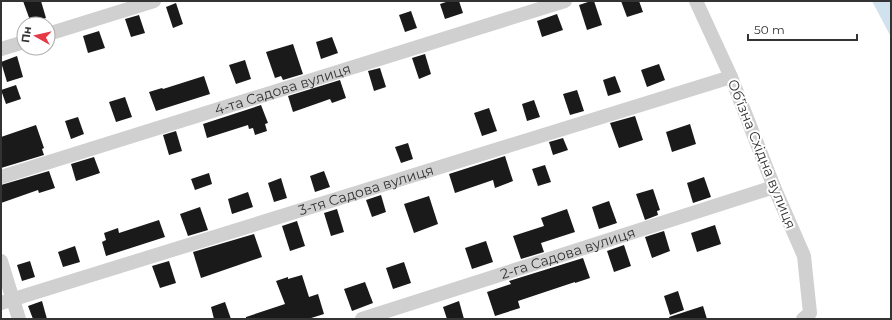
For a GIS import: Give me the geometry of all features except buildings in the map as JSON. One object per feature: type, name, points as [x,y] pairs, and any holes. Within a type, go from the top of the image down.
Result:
[{"type":"street","points":[[56,32],[154,1]]},
{"type":"street","name":"4-та Садова вулиця","points":[[1,177],[565,1]]},
{"type":"street","name":"Обʼїзна Східна вулиця","points":[[696,1],[731,77],[774,187],[804,256],[806,316]]},
{"type":"street","points":[[1,49],[16,44]]},
{"type":"street","name":"3-тя Садова вулиця","points":[[7,301],[731,77]]},
{"type":"street","name":"2-га Садова вулиця","points":[[362,319],[774,187]]},
{"type":"street","points":[[1,261],[7,301],[19,319]]},
{"type":"water","points":[[872,1],[891,1],[891,37]]}]
